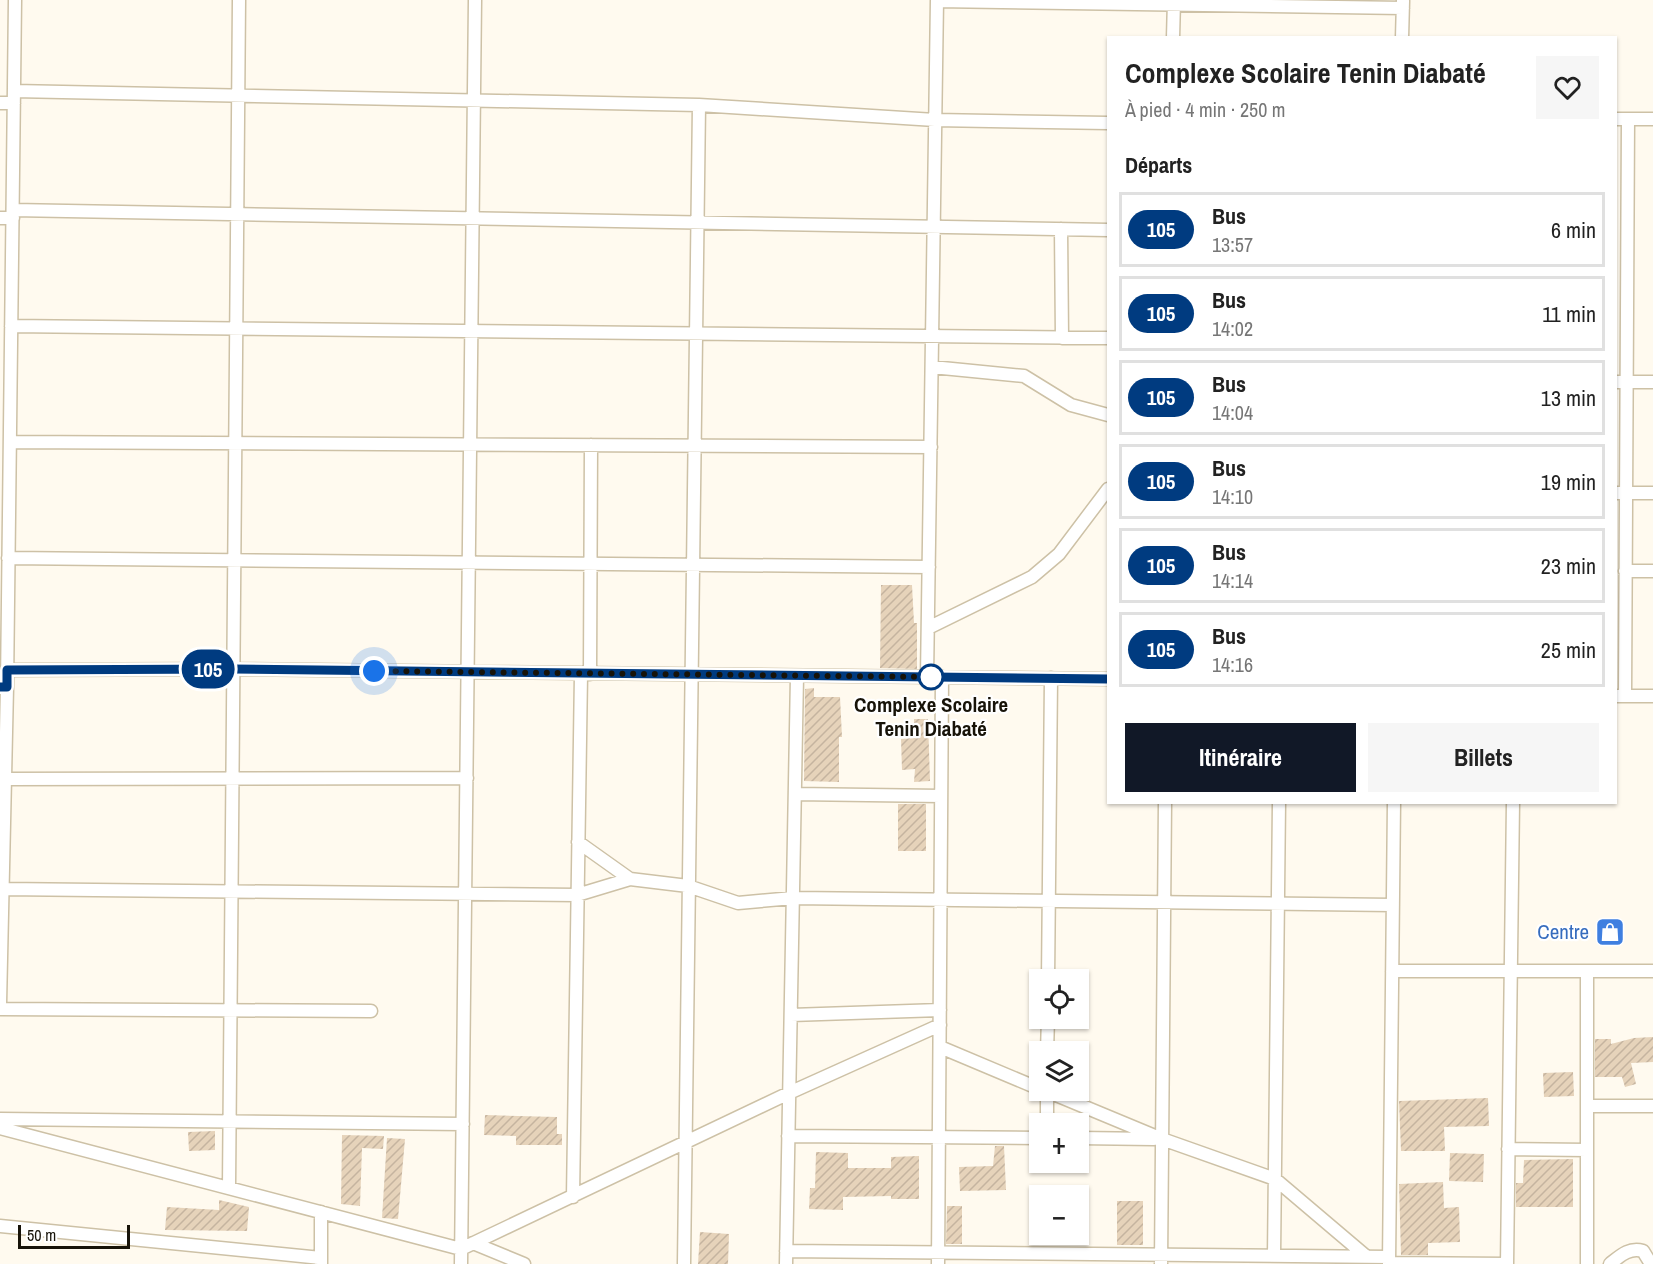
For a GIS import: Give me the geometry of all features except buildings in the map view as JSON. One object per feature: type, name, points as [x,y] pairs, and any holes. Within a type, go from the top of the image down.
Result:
[{"type":"street","points":[[0,1004],[3,889],[2,800],[5,779],[4,687],[7,670],[9,558],[11,326],[8,216],[14,97],[15,0]]},
{"type":"street","points":[[229,1187],[239,0]]},
{"type":"street","points":[[461,1264],[475,0]]},
{"type":"street","points":[[927,677],[937,0],[1403,4],[1402,36]]},
{"type":"street","points":[[1173,36],[1174,2]]},
{"type":"street","points":[[0,103],[14,97],[238,96],[475,100],[699,105],[934,120],[1107,123]]},
{"type":"street","points":[[684,1264],[699,105]]},
{"type":"street","points":[[1653,119],[1622,119],[1621,493],[1625,571],[1620,696],[1653,696]]},
{"type":"street","points":[[8,216],[237,215],[1107,230]]},
{"type":"street","points":[[1061,229],[1062,338]]},
{"type":"street","points":[[11,326],[1107,339]]},
{"type":"street","points":[[932,367],[1024,376],[1071,405],[1107,415]]},
{"type":"street","points":[[1621,382],[1653,382]]},
{"type":"street","points":[[10,442],[931,447]]},
{"type":"street","points":[[573,1197],[578,842],[591,563],[591,445]]},
{"type":"street","points":[[928,628],[1032,577],[1059,554],[1107,490]]},
{"type":"street","points":[[1621,493],[1653,493]]},
{"type":"street","points":[[9,558],[929,567]]},
{"type":"street","points":[[1625,571],[1653,572]]},
{"type":"street","points":[[7,670],[233,669],[1107,679]]},
{"type":"street","points":[[786,1264],[797,676]]},
{"type":"street","points":[[938,1258],[942,677]]},
{"type":"street","points":[[1048,969],[1051,678]]},
{"type":"street","points":[[5,779],[467,778]]},
{"type":"street","points":[[795,794],[941,796]]},
{"type":"street","points":[[1161,1260],[1165,804]]},
{"type":"street","points":[[1274,1256],[1279,804]]},
{"type":"street","points":[[1389,1262],[1394,804]]},
{"type":"street","points":[[786,1251],[938,1258],[1161,1260],[1274,1256],[1367,1257],[1389,1262],[1507,1264],[1513,804]]},
{"type":"street","points":[[578,842],[630,879]]},
{"type":"street","points":[[3,889],[577,895],[630,879],[688,886],[738,903],[793,898],[1393,905]]},
{"type":"street","points":[[1392,971],[1653,971]]},
{"type":"street","points":[[1587,971],[1587,1264]]},
{"type":"street","points":[[0,1009],[371,1011]]},
{"type":"street","points":[[790,1015],[940,1010]]},
{"type":"street","points":[[0,1128],[461,1249],[789,1093],[940,1025]]},
{"type":"street","points":[[939,1047],[1029,1084]]},
{"type":"street","points":[[1070,1101],[1162,1139],[1275,1179],[1367,1257]]},
{"type":"street","points":[[1587,1106],[1653,1106]]},
{"type":"street","points":[[0,1119],[463,1124]]},
{"type":"street","points":[[788,1136],[1029,1138]]},
{"type":"street","points":[[1089,1138],[1162,1139]]},
{"type":"street","points":[[1508,1149],[1587,1150]]},
{"type":"street","points":[[0,1226],[321,1261],[321,1212]]},
{"type":"street","points":[[473,1244],[524,1264]]},
{"type":"street","points":[[1610,1264],[1630,1250],[1636,1249],[1643,1251],[1651,1264]]},
{"type":"bus line","name":"105","points":[[0,687],[7,687],[7,670],[233,669],[1107,679]]},
{"type":"place","name":"Complexe Scolaire Tenin Diabaté","points":[[931,677]]},
{"type":"place","name":"Centre","points":[[1610,932]]},
{"type":"route","points":[[374,671],[931,677]]}]
